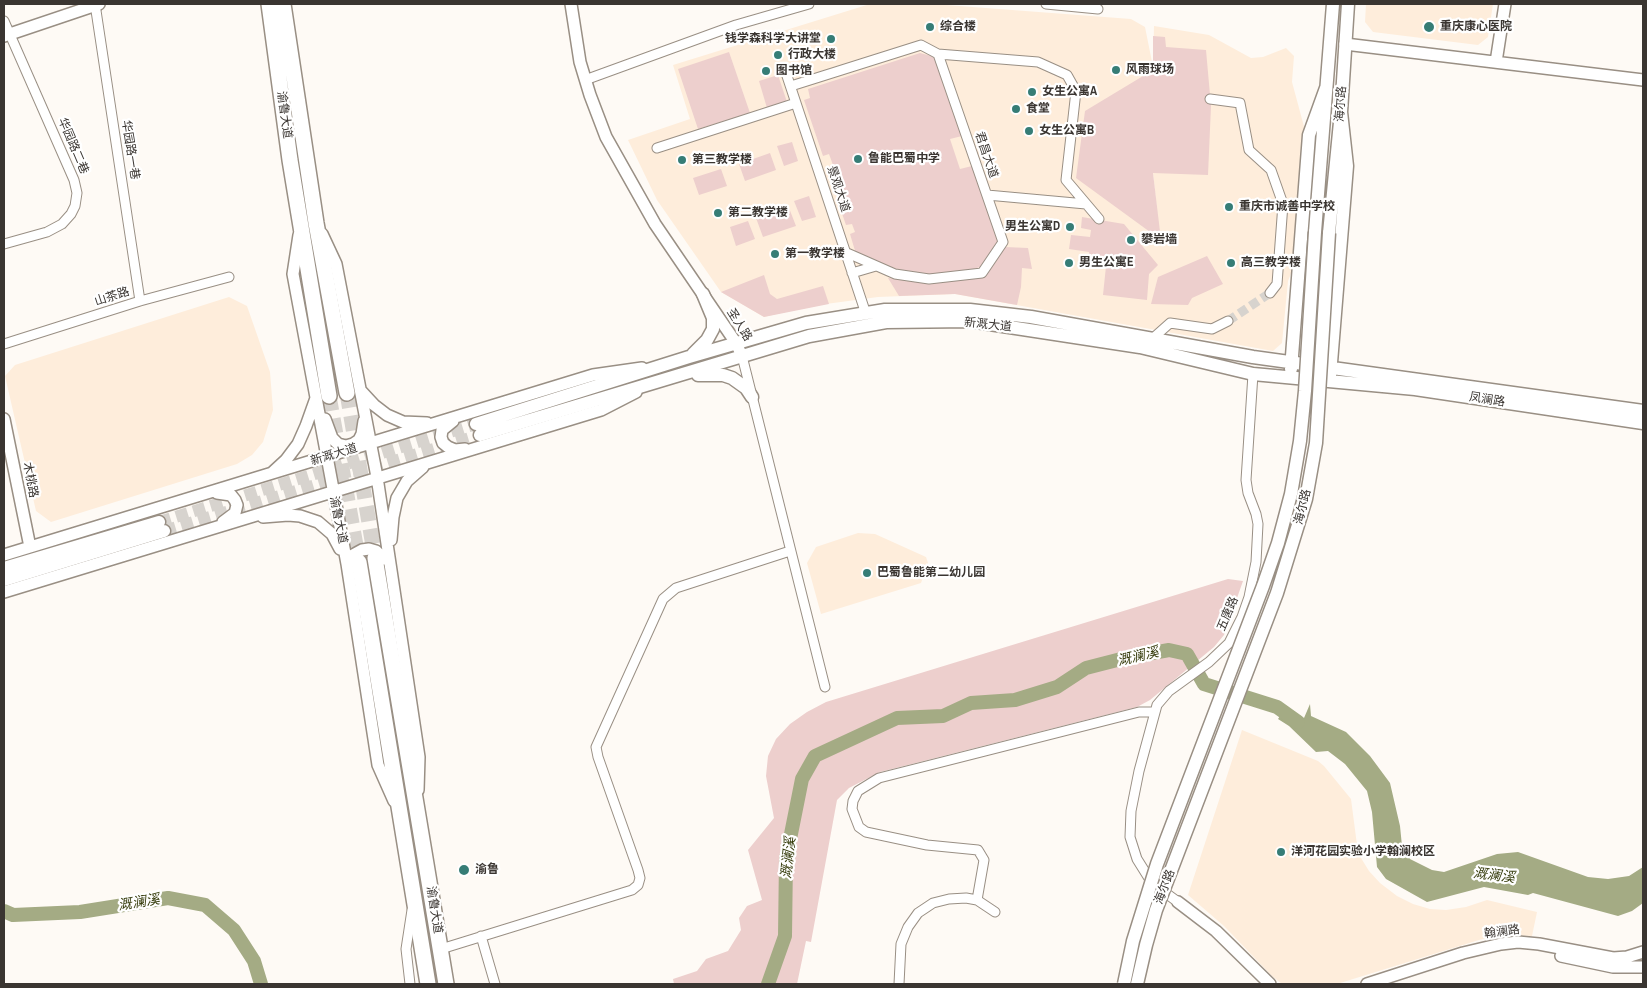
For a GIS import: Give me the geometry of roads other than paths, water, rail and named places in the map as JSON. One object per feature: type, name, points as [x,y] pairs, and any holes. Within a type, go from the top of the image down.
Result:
[{"type":"highway","name":"渝鲁大道","points":[[268,4],[301,226],[323,396]]},
{"type":"highway","name":"渝鲁大道","points":[[283,4],[316,223],[354,392]]},
{"type":"highway","name":"渝鲁大道","points":[[375,558],[446,984]]},
{"type":"highway","name":"渝鲁大道","points":[[352,563],[428,984]]},
{"type":"main road","name":"海尔路","points":[[1124,984],[1133,941],[1154,872],[1266,577],[1278,543],[1291,494],[1300,442],[1305,391],[1333,4]]},
{"type":"main road","name":"海尔路","points":[[1137,984],[1156,910],[1277,593],[1306,499],[1316,443],[1328,232],[1341,112],[1348,4]]},
{"type":"main road","points":[[1290,378],[1309,136],[1326,88]]},
{"type":"main road","points":[[1330,382],[1347,166],[1341,112]]},
{"type":"main road","points":[[688,358],[702,346],[713,329],[713,318],[703,294]]},
{"type":"main road","name":"新溉大道","points":[[1330,382],[1254,374],[1140,347],[970,321],[886,322],[809,336],[650,385],[478,430],[667,364],[736,343],[806,323],[885,310],[970,310],[1031,317],[1253,357],[1331,366]]},
{"type":"main road","name":"凤澜路","points":[[1331,366],[1643,411]]},
{"type":"main road","points":[[680,376],[718,374],[727,376],[742,385],[752,398]]},
{"type":"main road","name":"凤澜路","points":[[1330,382],[1415,389],[1643,423]]},
{"type":"main road","points":[[4,568],[161,526],[4,580]]},
{"type":"street","points":[[7,35],[97,4]]},
{"type":"street","name":"华园路一巷","points":[[97,4],[140,301]]},
{"type":"street","name":"圣人路","points":[[571,4],[580,62],[606,137],[655,224],[736,343],[742,356],[825,687]]},
{"type":"street","points":[[586,80],[736,26],[809,4]]},
{"type":"street","points":[[1046,4],[1098,9]]},
{"type":"street","points":[[1496,62],[1506,4]]},
{"type":"street","name":"华园路二巷","points":[[4,20],[7,35],[74,180],[77,193],[75,206],[62,224],[47,232],[4,244]]},
{"type":"street","points":[[1345,44],[1643,80]]},
{"type":"street","points":[[790,86],[921,46],[938,54],[1038,62],[1067,75],[1076,91],[1066,180],[1098,219]]},
{"type":"street","name":"君昌大道","points":[[846,252],[895,274],[930,279],[982,273],[1003,242],[938,54]]},
{"type":"street","name":"景观大道","points":[[786,73],[866,314]]},
{"type":"street","points":[[1210,99],[1240,103],[1249,150],[1271,170],[1283,204],[1277,284],[1270,293]]},
{"type":"street","points":[[657,148],[796,103]]},
{"type":"street","points":[[987,196],[1086,204]]},
{"type":"street","points":[[852,273],[876,266]]},
{"type":"street","name":"山茶路","points":[[4,344],[189,286],[229,277]]},
{"type":"street","points":[[1152,339],[1170,323],[1212,329],[1228,321]]},
{"type":"street","name":"新溉大道","points":[[4,555],[594,375],[667,364]]},
{"type":"street","name":"五唐路","points":[[1178,902],[1152,882],[1137,859],[1130,837],[1130,811],[1138,771],[1157,705],[1169,691],[1210,662],[1229,642],[1249,597],[1256,562],[1258,524],[1246,480],[1254,374]]},
{"type":"street","name":"新溉大道","points":[[4,592],[601,410],[650,385]]},
{"type":"street","points":[[354,392],[387,415],[403,422],[441,422]]},
{"type":"street","name":"渝鲁大道","points":[[354,392],[365,414],[377,477],[420,757],[417,806]]},
{"type":"street","points":[[323,396],[332,438],[338,444],[346,446],[359,440],[362,434],[365,414]]},
{"type":"street","points":[[270,475],[286,460],[298,444],[323,396]]},
{"type":"street","name":"渝鲁大道","points":[[323,396],[326,458],[332,491],[352,563]]},
{"type":"street","points":[[461,416],[446,425],[440,437],[442,443],[455,450],[472,449]]},
{"type":"street","name":"木桃路","points":[[4,419],[30,548]]},
{"type":"street","points":[[390,567],[392,516],[401,488],[413,474],[440,458]]},
{"type":"street","points":[[208,493],[231,495],[237,505],[235,513],[229,519],[211,528]]},
{"type":"street","points":[[238,520],[288,515],[300,516],[318,522],[332,534],[352,563]]},
{"type":"street","points":[[352,563],[351,556],[369,549],[381,555],[390,567]]},
{"type":"street","points":[[441,949],[632,890],[638,884],[640,878],[638,870],[596,747],[662,599],[676,588],[790,551]]},
{"type":"street","points":[[977,900],[984,860],[978,850],[927,845],[866,832],[859,827],[852,809],[853,801],[858,791],[878,778],[1139,712],[1155,712]]},
{"type":"street","points":[[899,984],[901,944],[908,927],[918,914],[933,903],[949,899],[966,898],[977,900],[995,912]]},
{"type":"street","points":[[410,984],[406,949],[413,900]]},
{"type":"street","points":[[1178,902],[1260,984]]},
{"type":"street","points":[[1178,902],[1216,931],[1270,984]]},
{"type":"street","points":[[482,936],[495,984]]},
{"type":"street","name":"翰澜路","points":[[1366,984],[1463,953],[1518,942],[1539,944],[1613,958],[1627,957],[1643,952]]},
{"type":"street","name":"翰澜路","points":[[1390,984],[1503,950],[1538,951],[1612,966],[1643,966]]},
{"type":"water","points":[[1310,704],[1311,716],[1346,732],[1370,756],[1390,783],[1400,826],[1402,846],[1410,859],[1432,870],[1444,872],[1497,854],[1518,852],[1588,877],[1608,879],[1629,876],[1643,867],[1643,903],[1632,911],[1618,916],[1533,893],[1528,895],[1484,887],[1427,902],[1386,879],[1377,867],[1372,812],[1367,791],[1345,764],[1328,751],[1316,752],[1289,726],[1278,719],[1286,707],[1304,718]]},
{"type":"waterway","name":"溉澜溪","points":[[768,984],[785,936],[786,859],[802,779],[815,756],[897,718],[943,716],[971,703],[1015,700],[1057,687],[1086,668],[1125,658],[1169,650],[1187,654],[1204,684],[1277,707],[1298,722]]},
{"type":"waterway","name":"溉澜溪","points":[[4,911],[13,915],[80,912],[168,898],[205,905],[234,930],[254,961],[261,984]]},
{"type":"tunnel","points":[[1228,321],[1270,293]]},
{"type":"tunnel","points":[[347,393],[375,558]]},
{"type":"tunnel","points":[[329,396],[359,562]]},
{"type":"tunnel","points":[[159,522],[476,424]]},
{"type":"tunnel","points":[[164,531],[480,435]]},
{"type":"place","name":"综合楼","points":[[930,27]]},
{"type":"place","name":"重庆康心医院","points":[[1429,27]]},
{"type":"place","name":"钱学森科学大讲堂","points":[[831,39]]},
{"type":"place","name":"行政大楼","points":[[778,55]]},
{"type":"place","name":"风雨球场","points":[[1116,70]]},
{"type":"place","name":"图书馆","points":[[766,71]]},
{"type":"place","name":"女生公寓A","points":[[1032,92]]},
{"type":"place","name":"食堂","points":[[1016,109]]},
{"type":"place","name":"女生公寓B","points":[[1029,131]]},
{"type":"place","name":"鲁能巴蜀中学","points":[[858,159]]},
{"type":"place","name":"第三教学楼","points":[[682,160]]},
{"type":"place","name":"重庆市诚善中学校","points":[[1229,207]]},
{"type":"place","name":"第二教学楼","points":[[718,213]]},
{"type":"place","name":"男生公寓D","points":[[1070,227]]},
{"type":"place","name":"攀岩墙","points":[[1131,240]]},
{"type":"place","name":"第一教学楼","points":[[775,254]]},
{"type":"place","name":"男生公寓E","points":[[1069,263]]},
{"type":"place","name":"高三教学楼","points":[[1231,263]]},
{"type":"place","name":"巴蜀鲁能第二幼儿园","points":[[867,573]]},
{"type":"place","name":"洋河花园实验小学翰澜校区","points":[[1281,852]]},
{"type":"place","name":"渝鲁","points":[[464,870]]}]
